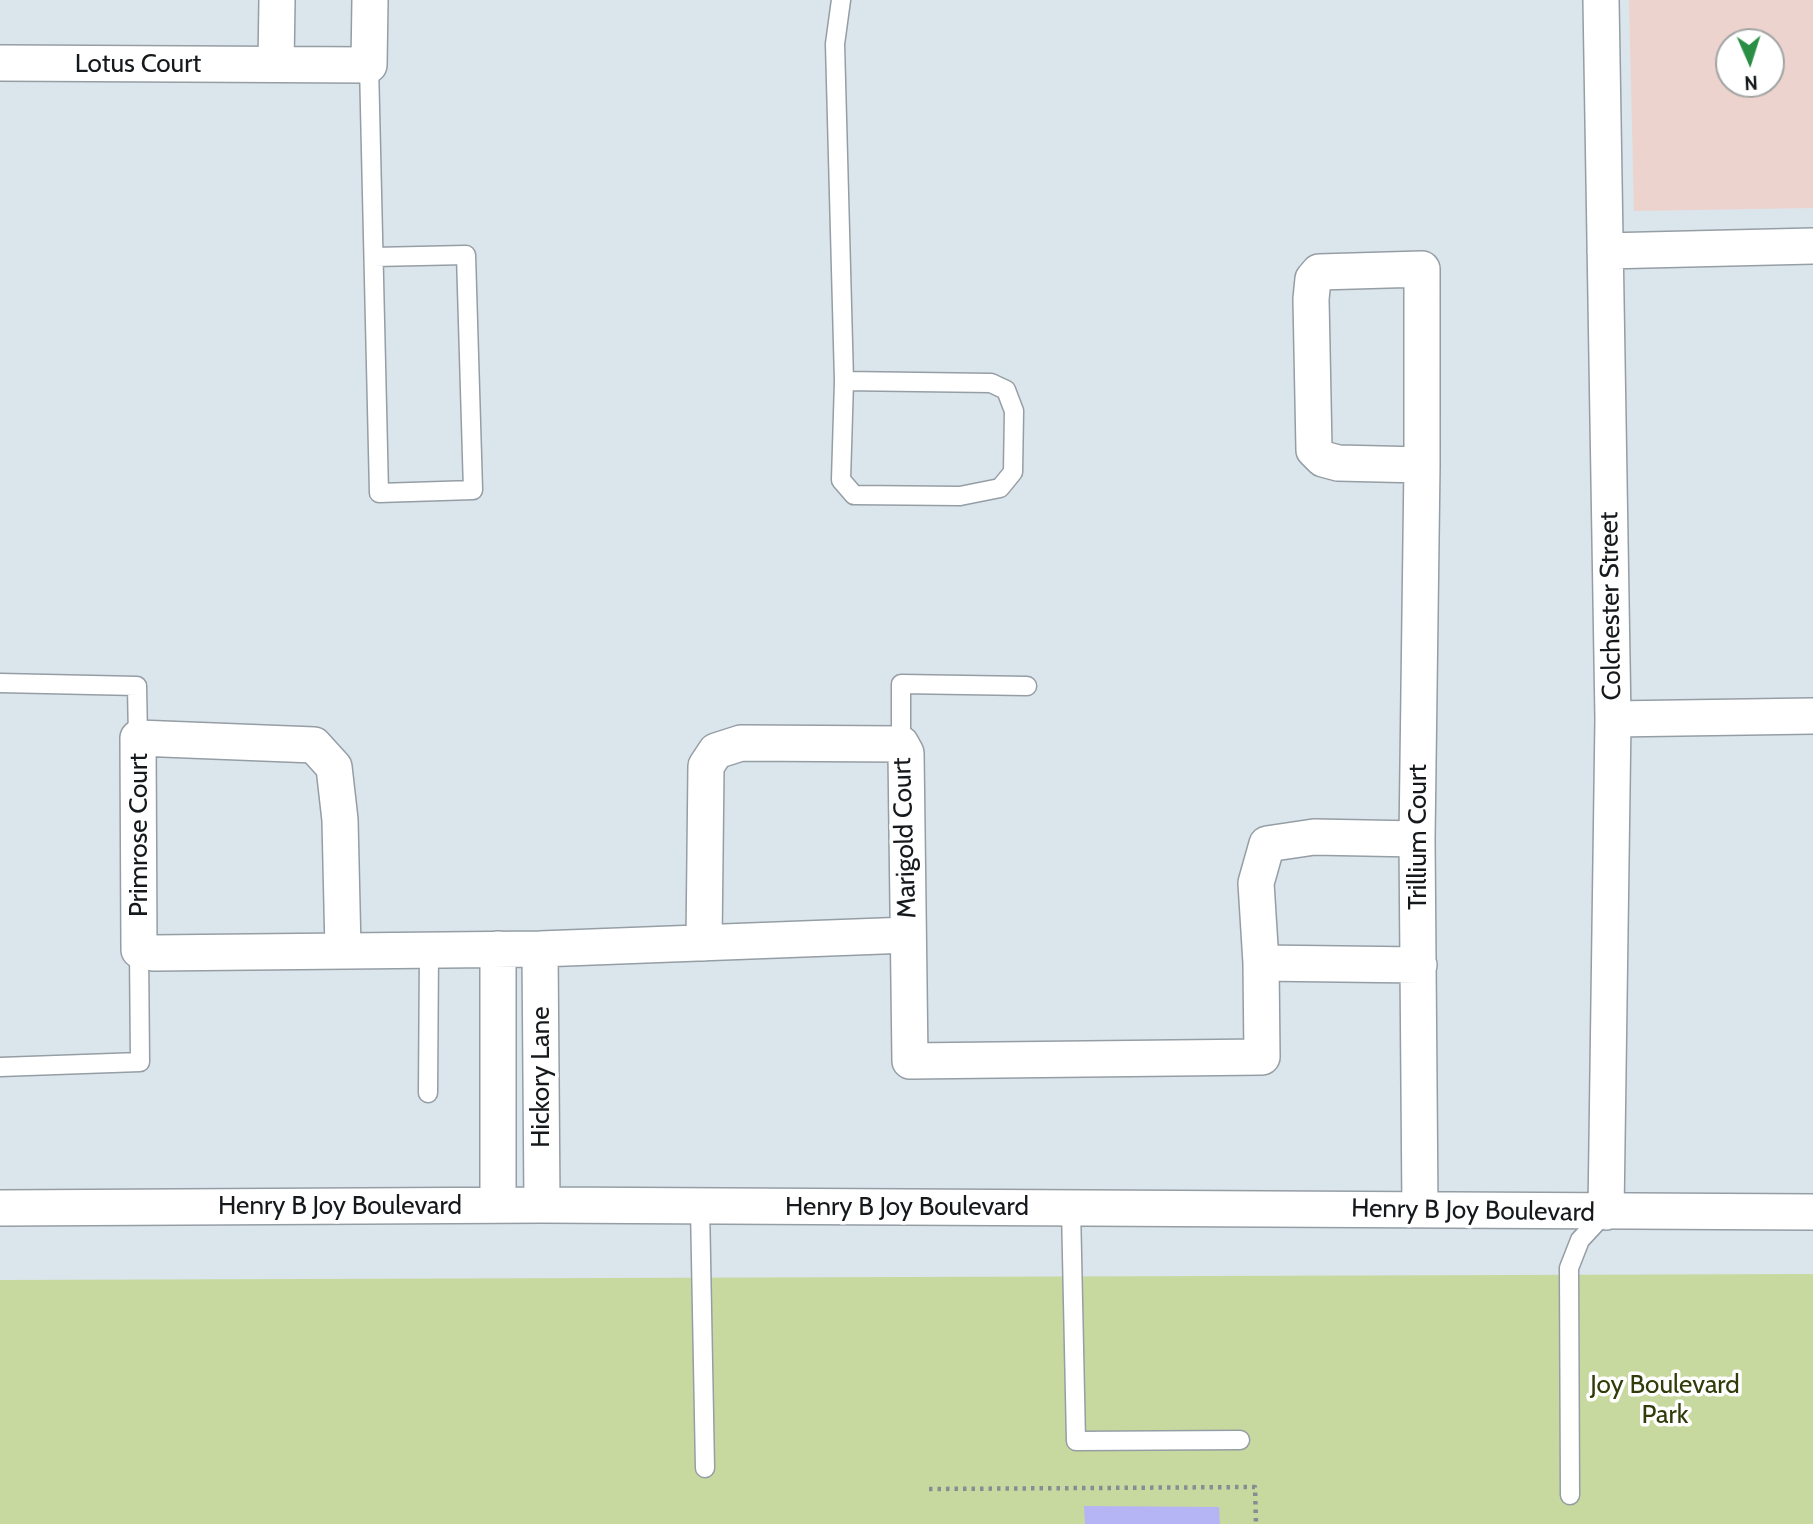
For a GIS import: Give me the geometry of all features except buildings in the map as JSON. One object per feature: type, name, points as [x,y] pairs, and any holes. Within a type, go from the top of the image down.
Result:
[{"type":"street","points":[[276,64],[277,0]]},
{"type":"street","points":[[369,65],[370,0]]},
{"type":"street","name":"Colchester Street","points":[[1601,0],[1613,719],[1606,1212]]},
{"type":"street","name":"Lotus Court","points":[[0,63],[369,65]]},
{"type":"street","points":[[1605,251],[1813,246]]},
{"type":"street","name":"Trillium Court","points":[[1420,1209],[1417,839],[1422,465],[1422,269],[1319,272],[1313,279],[1311,299],[1314,450],[1323,459],[1338,463],[1422,465]]},
{"type":"street","points":[[1613,719],[1813,716]]},
{"type":"street","name":"Primrose Court","points":[[343,950],[340,820],[334,767],[314,745],[138,738],[139,950],[154,953],[540,948]]},
{"type":"street","name":"Marigold Court","points":[[704,943],[706,766],[716,751],[741,743],[901,744],[906,753],[910,1061],[1262,1057],[1261,963],[1256,883],[1268,844],[1314,837],[1417,839]]},
{"type":"street","name":"Marigold Court","points":[[540,948],[908,935]]},
{"type":"street","name":"Hickory Lane","points":[[540,948],[542,1205]]},
{"type":"street","name":"Hickory Lane","points":[[498,949],[498,1205]]},
{"type":"street","points":[[1261,963],[1419,965]]},
{"type":"street","name":"Henry B Joy Boulevard","points":[[0,1208],[542,1205],[1813,1212]]},
{"type":"lane","points":[[841,0],[835,44],[844,382],[841,480],[854,495],[960,496],[1000,488],[1013,472],[1014,411],[1006,390],[991,383],[844,382]]},
{"type":"lane","points":[[369,65],[379,493],[473,490],[466,254],[374,257]]},
{"type":"lane","points":[[0,683],[137,686],[138,738]]},
{"type":"lane","points":[[901,744],[901,684],[1027,686]]},
{"type":"lane","points":[[0,1067],[140,1062],[139,950]]},
{"type":"lane","points":[[428,1093],[429,950]]},
{"type":"lane","points":[[700,1206],[705,1468]]},
{"type":"lane","points":[[1071,1208],[1076,1441],[1240,1440]]},
{"type":"lane","points":[[1570,1495],[1569,1268],[1580,1240],[1606,1212]]},
{"type":"path","points":[[929,1489],[1255,1488],[1256,1524]]},
{"type":"shaded area","points":[[1629,0],[1813,0],[1813,208],[1634,211]]},
{"type":"green space","name":"Joy Boulevard Park","points":[[1813,1274],[1813,1524],[0,1524],[0,1280]]}]
